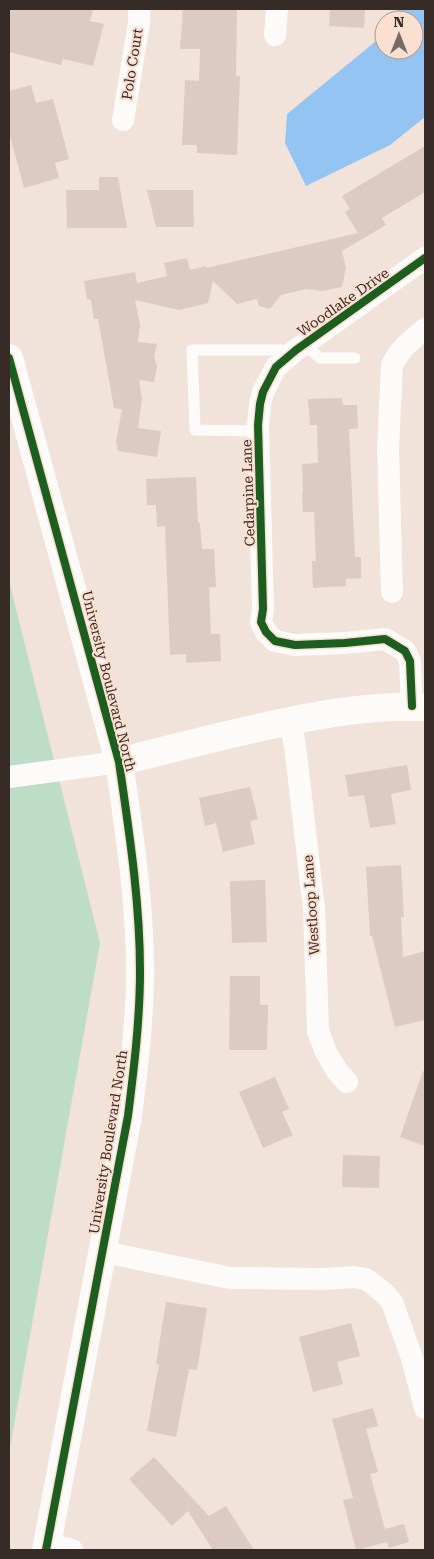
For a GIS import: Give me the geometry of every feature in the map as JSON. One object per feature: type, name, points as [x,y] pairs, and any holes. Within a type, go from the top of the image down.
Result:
[{"type":"street","name":"Polo Court","points":[[123,120],[139,23],[139,9]]},
{"type":"street","points":[[275,35],[277,9]]},
{"type":"street","name":"Woodlake Drive","points":[[276,367],[300,347],[425,258]]},
{"type":"street","points":[[392,592],[388,448],[392,365],[397,354],[407,342],[425,329]]},
{"type":"street","name":"University Boulevard North","points":[[9,358],[119,762],[137,901],[140,971],[136,1058],[131,1096],[55,1548]]},
{"type":"street","name":"Cedarpine Lane","points":[[276,367],[262,392],[258,431],[263,609],[261,622],[266,632],[276,641],[295,645],[385,639],[405,651],[410,661],[419,707]]},
{"type":"street","points":[[9,777],[119,762],[200,741],[347,711],[419,707]]},
{"type":"street","name":"Westloop Lane","points":[[291,721],[314,909],[318,1031],[326,1052],[337,1072],[347,1082]]},
{"type":"street","points":[[104,1252],[230,1278],[323,1279],[354,1277],[366,1279],[383,1292],[392,1302],[418,1358],[425,1408]]},
{"type":"lane","points":[[258,431],[195,430],[192,350],[300,347],[320,358],[355,358]]},
{"type":"green space","points":[[9,581],[100,943],[9,1453]]},
{"type":"water","points":[[425,9],[425,117],[390,145],[306,186],[285,143],[287,114],[374,43],[374,60],[424,60],[424,10],[398,10]]},
{"type":"building","points":[[9,9],[93,9],[90,21],[104,24],[93,66],[63,59],[61,65],[9,52]]},
{"type":"building","points":[[183,9],[237,9],[236,76],[240,76],[237,155],[197,153],[197,145],[182,145],[185,80],[199,81],[200,49],[180,49]]},
{"type":"building","points":[[330,9],[365,9],[364,28],[329,26]]},
{"type":"building","points":[[31,85],[36,103],[53,99],[69,159],[55,163],[59,178],[24,188],[9,132],[9,91]]},
{"type":"building","points":[[425,146],[425,192],[382,218],[386,225],[342,251],[346,268],[342,287],[323,291],[306,289],[281,295],[270,309],[259,306],[257,299],[237,304],[213,281],[208,303],[179,310],[135,300],[140,325],[138,342],[157,344],[154,357],[157,366],[154,382],[139,380],[142,399],[138,428],[161,431],[157,457],[118,451],[116,442],[122,409],[114,408],[98,319],[94,319],[91,300],[87,299],[84,281],[135,272],[137,283],[167,276],[164,263],[187,258],[190,270],[206,266],[206,268],[358,233],[345,212],[350,209],[342,196]]},
{"type":"building","points":[[99,177],[118,177],[127,228],[67,228],[66,190],[99,190]]},
{"type":"building","points":[[147,190],[193,190],[194,227],[156,227]]},
{"type":"building","points":[[342,398],[343,405],[357,405],[358,428],[349,429],[355,557],[361,557],[361,578],[346,579],[346,586],[313,588],[312,561],[316,561],[314,512],[303,512],[302,493],[302,464],[318,463],[317,425],[310,425],[308,399]]},
{"type":"building","points":[[196,477],[198,523],[200,523],[202,549],[214,549],[216,587],[209,587],[211,634],[220,634],[221,661],[186,663],[186,654],[170,655],[165,526],[157,527],[156,505],[147,505],[146,479]]},
{"type":"building","points":[[407,765],[411,790],[391,794],[396,824],[370,828],[364,795],[349,797],[345,775]]},
{"type":"building","points":[[250,787],[258,819],[250,821],[255,844],[223,852],[216,823],[205,826],[199,798]]},
{"type":"building","points":[[401,865],[404,917],[401,917],[403,957],[425,951],[425,1020],[395,1027],[372,936],[370,936],[366,867]]},
{"type":"building","points":[[265,880],[267,942],[232,943],[230,881]]},
{"type":"building","points":[[230,976],[260,976],[260,1005],[268,1005],[267,1050],[229,1050]]},
{"type":"building","points":[[423,1071],[425,1072],[425,1146],[400,1137]]},
{"type":"building","points":[[275,1077],[289,1109],[282,1112],[293,1135],[263,1148],[239,1092]]},
{"type":"building","points":[[343,1155],[380,1156],[379,1188],[342,1187]]},
{"type":"building","points":[[166,1302],[207,1308],[197,1370],[189,1369],[176,1437],[147,1431],[159,1364],[156,1364]]},
{"type":"building","points":[[351,1323],[360,1356],[337,1362],[343,1384],[313,1392],[299,1337]]},
{"type":"building","points":[[373,1408],[378,1426],[366,1429],[378,1472],[370,1474],[385,1529],[404,1524],[409,1542],[389,1548],[387,1542],[356,1550],[343,1500],[353,1498],[332,1419]]},
{"type":"building","points":[[154,1457],[209,1516],[226,1506],[254,1550],[213,1550],[188,1511],[172,1526],[129,1479]]},
{"type":"cycle path","points":[[412,706],[410,661],[405,651],[385,639],[295,645],[275,641],[266,632],[261,622],[263,609],[258,425],[263,392],[276,367],[296,350],[425,258]]},
{"type":"cycle path","points":[[9,358],[119,762],[133,866],[140,945],[138,1025],[128,1116],[46,1550]]}]
